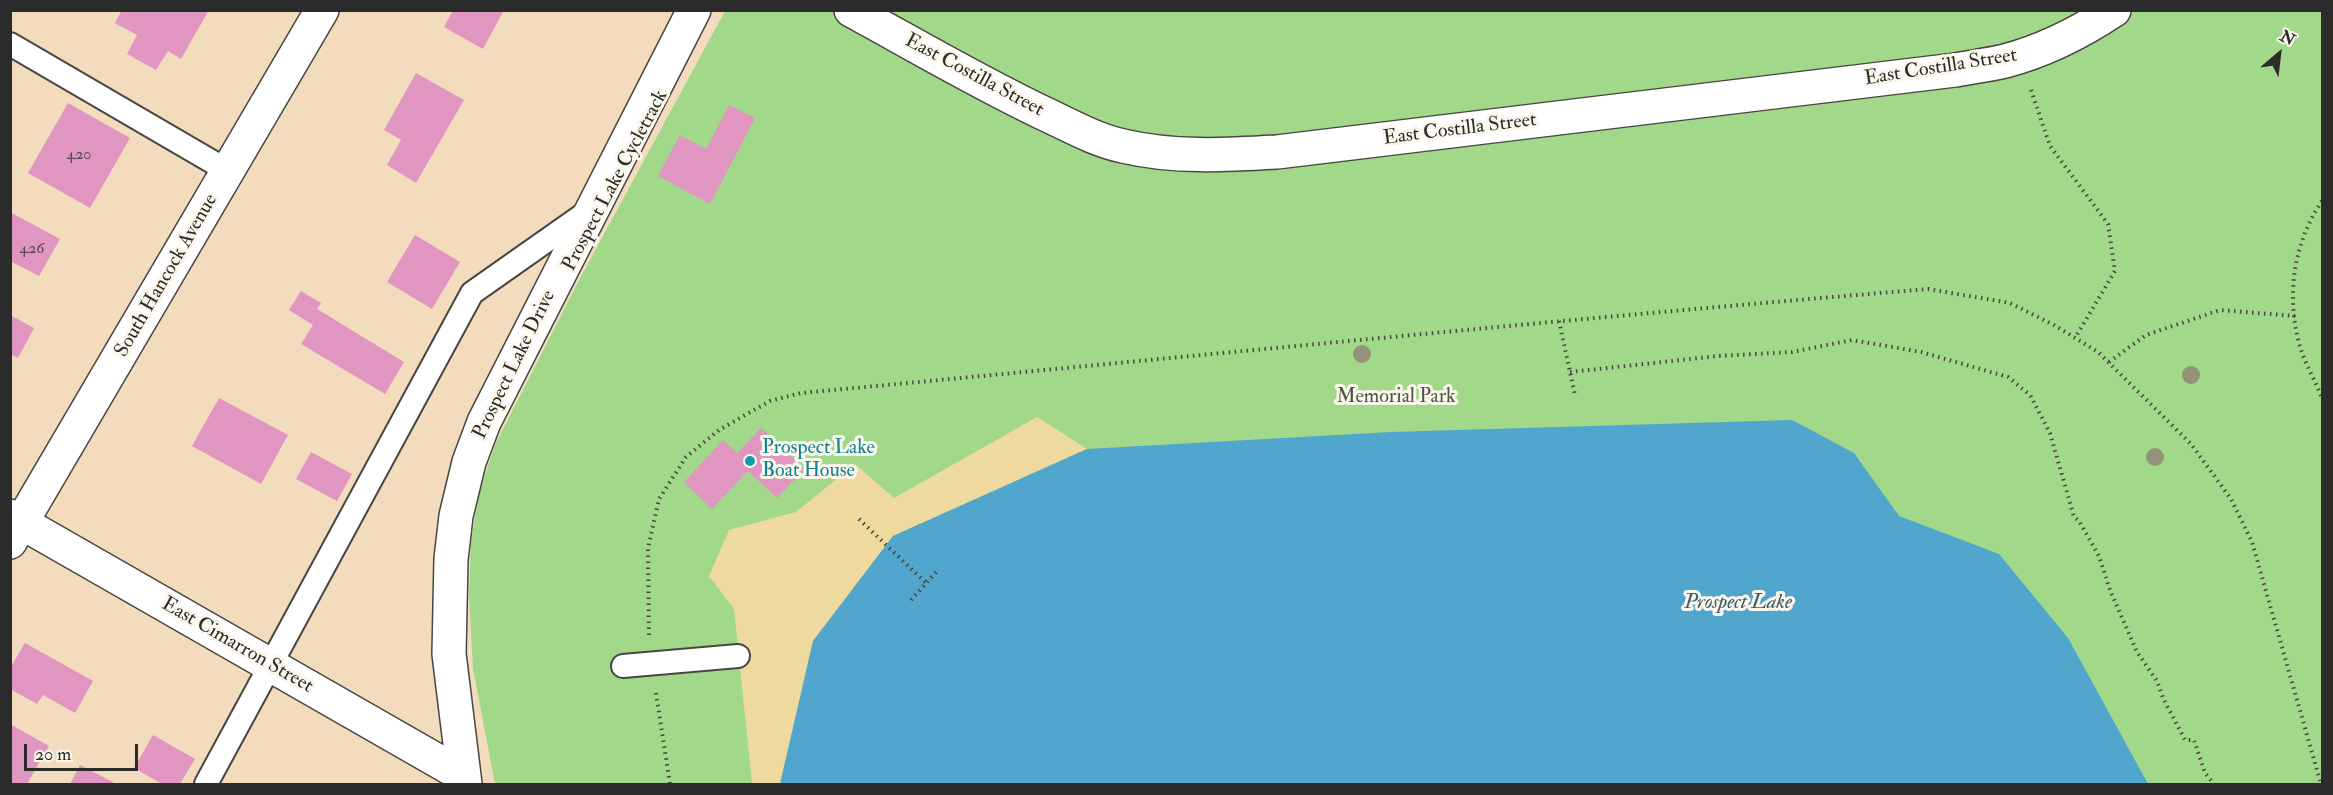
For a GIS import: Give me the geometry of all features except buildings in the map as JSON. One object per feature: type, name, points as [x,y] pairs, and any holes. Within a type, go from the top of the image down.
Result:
[{"type":"street","name":"South Hancock Avenue","points":[[14,527],[322,10]]},
{"type":"street","name":"Prospect Lake Drive","points":[[464,780],[449,654],[451,560],[456,516],[469,462],[484,422],[694,10]]},
{"type":"street","name":"East Costilla Street","points":[[851,10],[1024,104],[1084,132],[1121,146],[1164,153],[1219,156],[1289,151],[1955,70],[2005,61],[2040,50],[2102,18]]},
{"type":"street","name":"East Cimarron Street","points":[[14,527],[270,666],[464,780]]},
{"type":"lane","points":[[10,44],[228,171]]},
{"type":"lane","points":[[206,784],[472,292],[594,207]]},
{"type":"lane","points":[[623,666],[738,656]]},
{"type":"path","points":[[2040,50],[2030,89],[2050,146],[2108,224],[2115,271],[2075,338]]},
{"type":"path","points":[[2322,201],[2304,235],[2295,266],[2292,300],[2299,343],[2322,398]]},
{"type":"path","points":[[670,784],[649,634],[648,548],[659,499],[686,457],[719,430],[770,401],[801,393],[1559,321],[1928,289],[2010,303],[2075,338],[2098,352],[2109,362],[2191,444],[2231,499],[2252,542],[2321,784]]},
{"type":"path","points":[[2109,362],[2146,335],[2220,310],[2295,316]]},
{"type":"path","points":[[1559,321],[1575,395]]},
{"type":"path","points":[[1570,372],[1718,356],[1792,352],[1852,340],[1921,352],[2008,377],[2030,395],[2050,433],[2074,517],[2079,521],[2099,556],[2110,590],[2137,651],[2157,681],[2163,698],[2185,740],[2194,740],[2205,773],[2214,784]]},
{"type":"path","points":[[859,519],[926,583]]},
{"type":"path","points":[[912,600],[939,569]]},
{"type":"green space","name":"Memorial Park","points":[[725,11],[2322,11],[2322,784],[495,784],[473,669],[469,595],[471,541],[480,490],[495,445],[578,282]]},
{"type":"sand","points":[[1037,417],[1087,449],[893,536],[813,641],[780,784],[752,784],[734,609],[709,576],[729,530],[796,512],[855,464],[894,498]]},
{"type":"water","name":"Prospect Lake","points":[[1792,420],[1854,453],[1899,516],[1999,554],[2068,638],[2148,784],[780,784],[813,641],[893,536],[1087,449],[1391,432]]},
{"type":"place","name":"Prospect Lake Boat House","points":[[750,461]]}]
